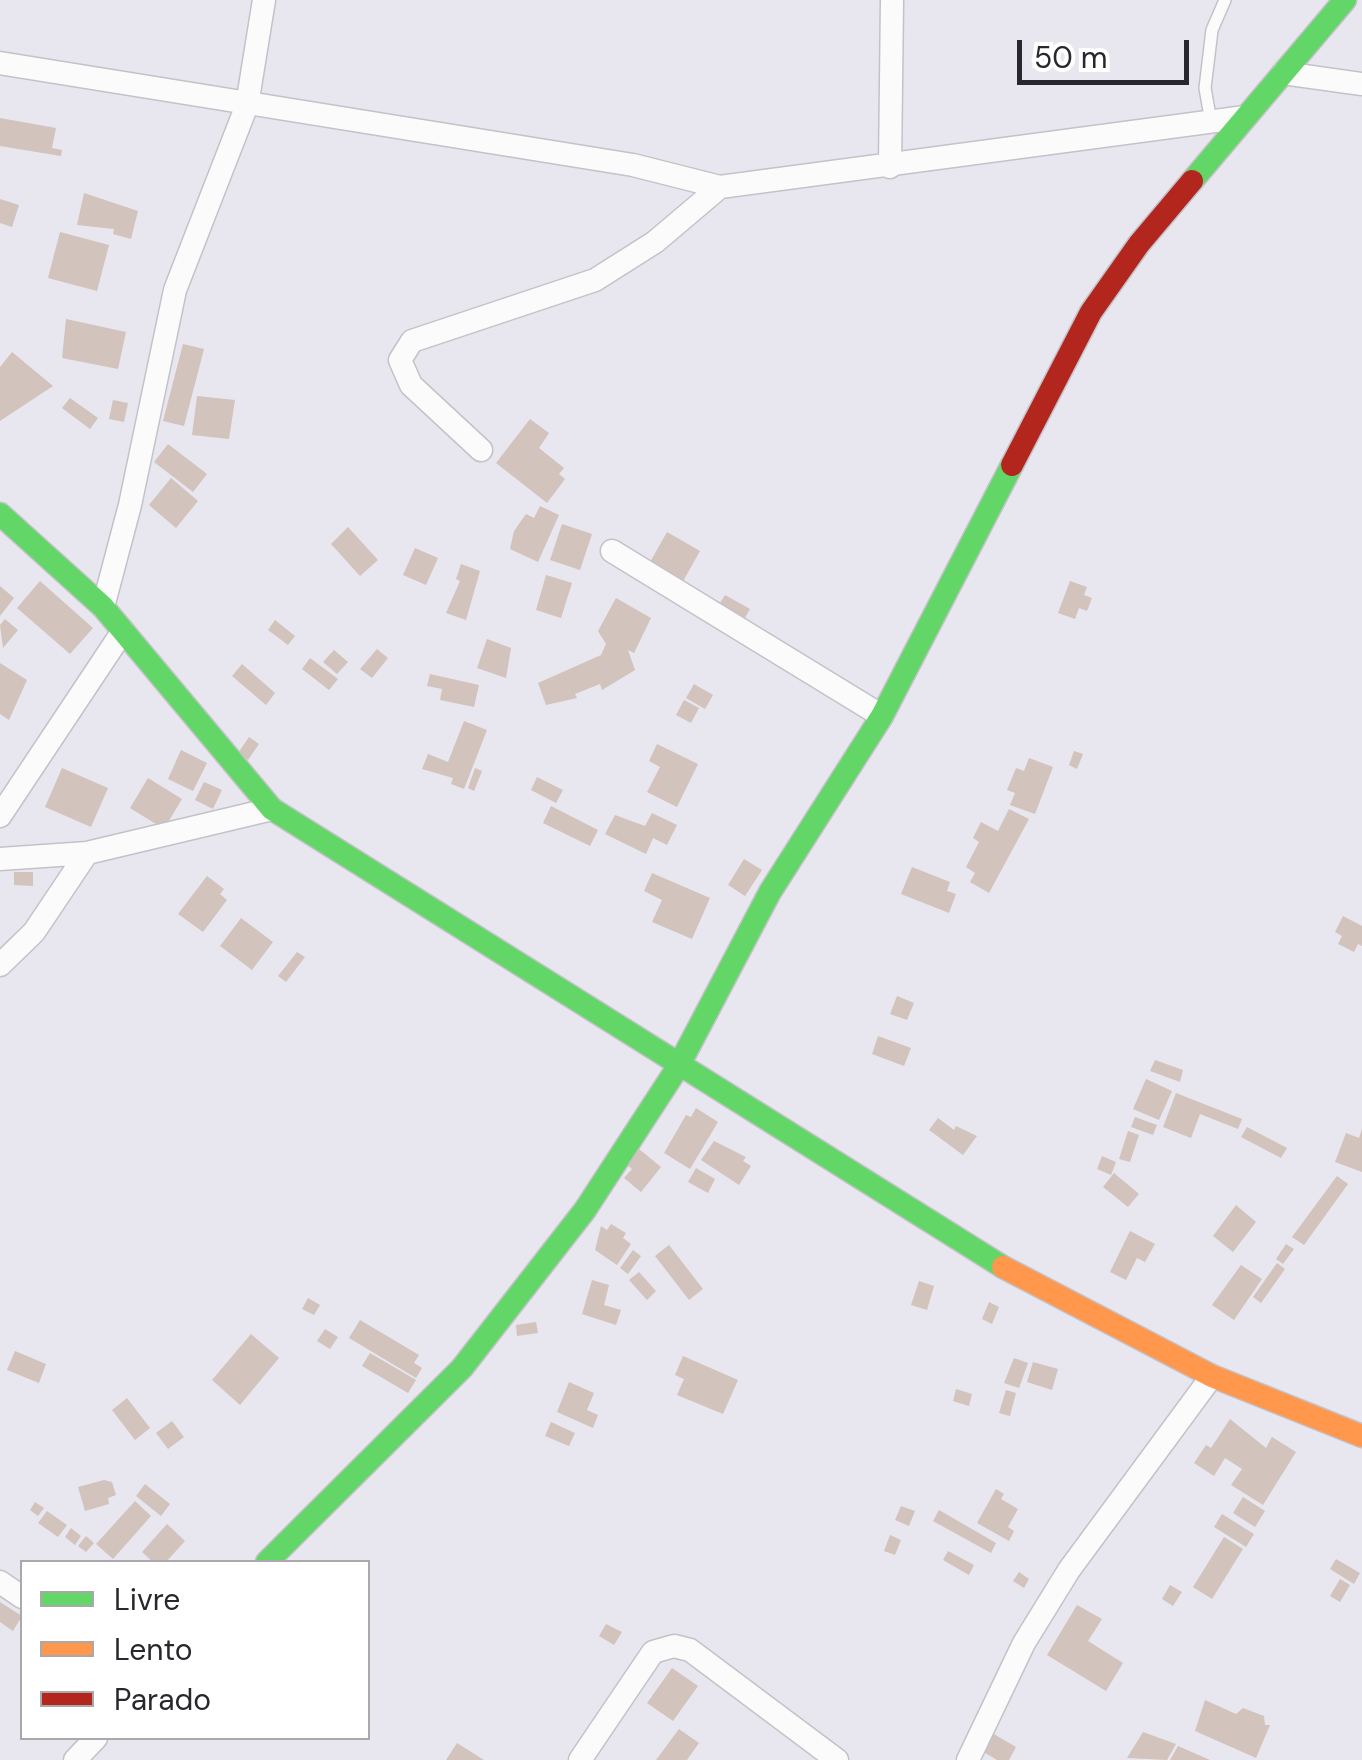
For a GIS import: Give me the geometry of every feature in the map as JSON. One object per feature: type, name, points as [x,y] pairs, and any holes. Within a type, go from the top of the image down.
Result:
[{"type":"street","points":[[103,607],[130,505],[175,290],[246,105],[264,0]]},
{"type":"street","points":[[890,167],[892,0]]},
{"type":"street","points":[[269,1560],[462,1368],[585,1210],[678,1067],[770,892],[882,716],[1092,312],[1139,244],[1345,0]]},
{"type":"street","points":[[0,63],[633,166],[720,188],[1245,117]]},
{"type":"street","points":[[1283,73],[1362,84]]},
{"type":"street","points":[[1200,123],[1211,160]]},
{"type":"street","points":[[481,450],[412,385],[400,360],[412,341],[595,280],[655,242],[720,188]]},
{"type":"street","points":[[0,514],[103,607],[272,810],[966,1248],[1212,1376],[1362,1436]]},
{"type":"street","points":[[612,550],[882,716]]},
{"type":"street","points":[[0,816],[123,631]]},
{"type":"street","points":[[0,859],[88,853],[272,810]]},
{"type":"street","points":[[0,965],[34,932],[88,853]]},
{"type":"street","points":[[968,1760],[1024,1644],[1069,1570],[1212,1376]]},
{"type":"street","points":[[580,1760],[653,1652],[674,1646],[690,1650],[838,1760]]},
{"type":"street","points":[[75,1760],[94,1740]]},
{"type":"lane","points":[[1200,123],[1212,30],[1225,0]]},
{"type":"building","points":[[0,118],[56,128],[52,148],[62,150],[61,156],[0,146]]},
{"type":"building","points":[[84,193],[138,211],[131,239],[113,234],[114,229],[77,225]]},
{"type":"building","points":[[0,199],[19,205],[12,227],[0,223]]},
{"type":"building","points":[[60,232],[109,245],[97,291],[48,278]]},
{"type":"building","points":[[66,319],[126,332],[118,369],[62,358]]},
{"type":"building","points":[[183,344],[204,349],[184,426],[163,421]]},
{"type":"building","points":[[12,352],[53,386],[0,421],[0,367]]},
{"type":"building","points":[[197,396],[235,400],[229,439],[192,435]]},
{"type":"building","points":[[70,398],[98,418],[90,429],[62,408]]},
{"type":"building","points":[[113,400],[128,403],[124,422],[109,419]]},
{"type":"building","points":[[530,419],[549,433],[539,448],[564,468],[559,474],[565,479],[547,503],[496,463]]},
{"type":"building","points":[[168,444],[207,474],[193,492],[154,462]]},
{"type":"building","points":[[171,478],[198,501],[176,528],[149,505]]},
{"type":"building","points":[[540,506],[559,515],[538,562],[510,549],[514,531],[526,514],[534,518]]},
{"type":"building","points":[[562,524],[592,534],[580,570],[550,560]]},
{"type":"building","points":[[348,527],[378,560],[360,576],[331,544]]},
{"type":"building","points":[[667,532],[700,551],[682,583],[649,564]]},
{"type":"building","points":[[415,548],[438,558],[426,585],[403,575]]},
{"type":"building","points":[[461,564],[480,571],[466,620],[446,613],[460,581],[456,579]]},
{"type":"building","points":[[546,575],[572,583],[561,618],[536,610]]},
{"type":"building","points":[[40,581],[93,628],[70,654],[17,608]]},
{"type":"building","points":[[1070,581],[1087,587],[1084,595],[1092,598],[1087,611],[1079,608],[1075,619],[1058,613]]},
{"type":"building","points":[[0,586],[14,598],[0,616]]},
{"type":"building","points":[[725,595],[750,609],[742,623],[716,609]]},
{"type":"building","points":[[616,598],[651,618],[634,653],[628,650],[635,670],[602,690],[600,684],[575,694],[577,698],[546,705],[538,683],[601,655],[606,644],[598,631]]},
{"type":"building","points":[[5,619],[18,630],[3,648],[0,625]]},
{"type":"building","points":[[275,620],[295,636],[288,645],[268,630]]},
{"type":"building","points":[[487,639],[511,648],[506,678],[477,668]]},
{"type":"building","points":[[377,649],[388,658],[372,678],[360,669]]},
{"type":"building","points":[[334,650],[348,662],[337,674],[323,662]]},
{"type":"building","points":[[310,658],[338,679],[329,690],[302,669]]},
{"type":"building","points":[[0,663],[27,680],[9,720],[0,714]]},
{"type":"building","points":[[242,664],[275,693],[266,705],[232,676]]},
{"type":"building","points":[[430,674],[479,685],[474,707],[440,700],[442,689],[427,686]]},
{"type":"building","points":[[694,684],[713,695],[705,709],[686,698]]},
{"type":"building","points":[[684,700],[699,708],[691,723],[676,715]]},
{"type":"building","points":[[464,721],[487,730],[464,789],[451,784],[453,778],[422,769],[428,754],[448,762]]},
{"type":"building","points":[[249,737],[259,744],[248,760],[238,753]]},
{"type":"building","points":[[657,744],[698,764],[677,807],[647,792],[660,767],[649,761]]},
{"type":"building","points":[[181,750],[207,763],[193,791],[168,779]]},
{"type":"building","points":[[1074,751],[1083,754],[1077,769],[1069,765]]},
{"type":"building","points":[[1029,758],[1053,767],[1035,814],[1010,805],[1015,793],[1007,790],[1016,768],[1024,771]]},
{"type":"building","points":[[62,768],[108,788],[91,827],[45,807]]},
{"type":"building","points":[[475,768],[482,771],[474,791],[468,788]]},
{"type":"building","points":[[537,777],[563,790],[556,803],[531,790]]},
{"type":"building","points":[[148,778],[182,799],[164,829],[130,808]]},
{"type":"building","points":[[204,782],[222,790],[213,809],[195,800]]},
{"type":"building","points":[[551,806],[598,830],[590,846],[543,823]]},
{"type":"building","points":[[1009,809],[1029,819],[989,893],[970,882],[975,873],[966,867],[979,842],[973,838],[981,822],[998,831]]},
{"type":"building","points":[[652,813],[677,825],[667,845],[653,838],[646,854],[605,834],[615,815],[645,826]]},
{"type":"building","points":[[744,859],[762,870],[745,896],[728,885]]},
{"type":"building","points":[[912,867],[950,882],[947,891],[956,894],[949,913],[901,894]]},
{"type":"building","points":[[14,872],[33,872],[33,886],[14,885]]},
{"type":"building","points":[[652,873],[710,898],[692,939],[652,922],[662,900],[644,891]]},
{"type":"building","points":[[207,876],[224,889],[220,894],[227,900],[203,932],[178,914]]},
{"type":"building","points":[[1343,916],[1362,926],[1362,946],[1358,944],[1354,952],[1338,944],[1342,936],[1335,932]]},
{"type":"building","points":[[241,918],[273,942],[252,970],[220,946]]},
{"type":"building","points":[[297,952],[305,957],[286,982],[278,976]]},
{"type":"building","points":[[897,996],[914,1003],[907,1020],[890,1014]]},
{"type":"building","points":[[878,1036],[911,1048],[904,1066],[872,1054]]},
{"type":"building","points":[[1155,1060],[1183,1070],[1180,1082],[1150,1071]]},
{"type":"building","points":[[1146,1079],[1172,1091],[1159,1120],[1133,1109]]},
{"type":"building","points":[[1176,1093],[1242,1119],[1238,1129],[1200,1114],[1191,1138],[1163,1127]]},
{"type":"building","points":[[696,1108],[718,1122],[690,1169],[664,1153],[686,1115],[691,1117]]},
{"type":"building","points":[[1135,1117],[1157,1125],[1153,1135],[1131,1127]]},
{"type":"building","points":[[938,1118],[954,1130],[956,1126],[977,1136],[963,1155],[929,1130]]},
{"type":"building","points":[[1247,1127],[1287,1148],[1281,1158],[1241,1137]]},
{"type":"building","points":[[1362,1129],[1362,1172],[1335,1162],[1346,1133],[1359,1138]]},
{"type":"building","points":[[1128,1131],[1139,1135],[1130,1162],[1119,1159]]},
{"type":"building","points":[[714,1141],[746,1157],[743,1161],[751,1166],[739,1185],[701,1160]]},
{"type":"building","points":[[639,1149],[661,1167],[641,1192],[624,1178],[632,1169],[627,1165]]},
{"type":"building","points":[[1102,1156],[1116,1162],[1111,1175],[1097,1169]]},
{"type":"building","points":[[696,1168],[715,1179],[708,1193],[688,1182]]},
{"type":"building","points":[[1114,1173],[1139,1194],[1128,1207],[1103,1187]]},
{"type":"building","points":[[1337,1176],[1348,1184],[1304,1245],[1292,1237]]},
{"type":"building","points":[[1236,1205],[1256,1222],[1233,1252],[1213,1236]]},
{"type":"building","points":[[611,1224],[626,1233],[623,1238],[631,1244],[617,1265],[595,1250],[601,1226],[607,1230]]},
{"type":"building","points":[[1130,1231],[1155,1244],[1145,1262],[1137,1258],[1126,1280],[1110,1272]]},
{"type":"building","points":[[1286,1244],[1294,1249],[1283,1264],[1276,1259]]},
{"type":"building","points":[[669,1245],[703,1289],[689,1300],[655,1256]]},
{"type":"building","points":[[633,1250],[641,1256],[628,1274],[620,1268]]},
{"type":"building","points":[[1277,1263],[1285,1269],[1261,1303],[1253,1297]]},
{"type":"building","points":[[1241,1265],[1262,1279],[1234,1320],[1212,1305]]},
{"type":"building","points":[[639,1272],[656,1291],[647,1300],[629,1280]]},
{"type":"building","points":[[592,1280],[609,1285],[604,1305],[621,1310],[616,1325],[582,1314]]},
{"type":"building","points":[[919,1281],[934,1286],[927,1310],[911,1305]]},
{"type":"building","points":[[308,1298],[320,1305],[314,1315],[302,1309]]},
{"type":"building","points":[[989,1302],[999,1307],[992,1324],[982,1319]]},
{"type":"building","points":[[360,1320],[419,1355],[414,1363],[422,1368],[416,1378],[349,1338]]},
{"type":"building","points":[[536,1322],[538,1333],[517,1336],[516,1325]]},
{"type":"building","points":[[325,1329],[338,1337],[330,1349],[317,1341]]},
{"type":"building","points":[[251,1334],[279,1358],[240,1405],[212,1380]]},
{"type":"building","points":[[15,1351],[46,1364],[39,1383],[7,1370]]},
{"type":"building","points":[[370,1353],[416,1380],[408,1393],[362,1366]]},
{"type":"building","points":[[683,1356],[738,1380],[723,1414],[677,1395],[684,1379],[675,1375]]},
{"type":"building","points":[[1014,1358],[1028,1363],[1019,1388],[1004,1383]]},
{"type":"building","points":[[1033,1362],[1058,1369],[1052,1390],[1027,1382]]},
{"type":"building","points":[[569,1382],[594,1393],[587,1410],[598,1415],[593,1428],[557,1412]]},
{"type":"building","points":[[956,1389],[972,1394],[969,1406],[953,1401]]},
{"type":"building","points":[[1006,1390],[1016,1393],[1010,1416],[999,1413]]},
{"type":"building","points":[[127,1398],[150,1428],[135,1440],[112,1410]]},
{"type":"building","points":[[1230,1419],[1266,1448],[1272,1437],[1296,1452],[1263,1505],[1231,1485],[1242,1469],[1225,1458],[1214,1476],[1194,1463],[1206,1445],[1211,1448]]},
{"type":"building","points":[[172,1421],[184,1437],[168,1449],[156,1433]]},
{"type":"building","points":[[551,1422],[575,1433],[569,1446],[545,1436]]},
{"type":"building","points":[[104,1480],[112,1482],[116,1495],[108,1498],[109,1504],[85,1511],[78,1487]]},
{"type":"building","points":[[145,1484],[170,1504],[161,1516],[136,1496]]},
{"type":"building","points":[[996,1489],[1004,1494],[1001,1499],[1018,1509],[1008,1527],[1014,1531],[1009,1541],[977,1523]]},
{"type":"building","points":[[1243,1497],[1265,1511],[1255,1527],[1233,1513]]},
{"type":"building","points":[[135,1501],[151,1516],[113,1559],[96,1544]]},
{"type":"building","points":[[35,1502],[44,1508],[38,1516],[30,1510]]},
{"type":"building","points":[[901,1506],[915,1511],[909,1526],[895,1520]]},
{"type":"building","points":[[939,1510],[996,1543],[991,1553],[933,1521]]},
{"type":"building","points":[[47,1511],[67,1525],[58,1537],[38,1523]]},
{"type":"building","points":[[1222,1514],[1254,1534],[1246,1547],[1214,1527]]},
{"type":"building","points":[[167,1524],[185,1541],[168,1560],[151,1560],[142,1552]]},
{"type":"building","points":[[71,1528],[81,1536],[75,1545],[65,1537]]},
{"type":"building","points":[[890,1535],[901,1540],[895,1555],[884,1551]]},
{"type":"building","points":[[86,1536],[94,1543],[86,1552],[78,1546]]},
{"type":"building","points":[[1224,1537],[1243,1549],[1212,1599],[1193,1587]]},
{"type":"building","points":[[948,1551],[974,1565],[969,1575],[943,1560]]},
{"type":"building","points":[[1336,1559],[1360,1573],[1354,1584],[1330,1569]]},
{"type":"building","points":[[1019,1572],[1029,1579],[1024,1588],[1013,1581]]},
{"type":"building","points":[[1340,1579],[1350,1585],[1340,1602],[1330,1596]]},
{"type":"building","points":[[1170,1585],[1182,1592],[1173,1606],[1162,1599]]},
{"type":"building","points":[[0,1602],[20,1615],[13,1631],[0,1622]]},
{"type":"building","points":[[1077,1605],[1102,1619],[1088,1641],[1123,1663],[1106,1691],[1047,1655]]},
{"type":"building","points":[[606,1624],[622,1632],[614,1645],[599,1636]]},
{"type":"building","points":[[672,1668],[698,1686],[673,1721],[647,1703]]},
{"type":"building","points":[[1205,1700],[1236,1714],[1243,1708],[1264,1716],[1265,1725],[1270,1725],[1256,1758],[1195,1731]]},
{"type":"building","points":[[679,1729],[699,1743],[687,1760],[656,1760]]},
{"type":"building","points":[[987,1730],[1016,1747],[1009,1760],[997,1760],[977,1748]]},
{"type":"building","points":[[1143,1732],[1176,1744],[1167,1760],[1127,1758]]},
{"type":"building","points":[[457,1743],[484,1760],[446,1760]]},
{"type":"building","points":[[1178,1746],[1210,1760],[1170,1760]]},
{"type":"traffic: fast","points":[[1192,181],[1345,0]]},
{"type":"traffic: fast","points":[[269,1560],[462,1368],[585,1210],[678,1067],[770,892],[882,716],[1012,465]]},
{"type":"traffic: fast","points":[[0,514],[103,607],[272,809],[1003,1267]]},
{"type":"traffic: slow","points":[[1003,1267],[1212,1376],[1362,1436]]},
{"type":"traffic: jam","points":[[1012,465],[1091,312],[1139,244],[1192,181]]}]
